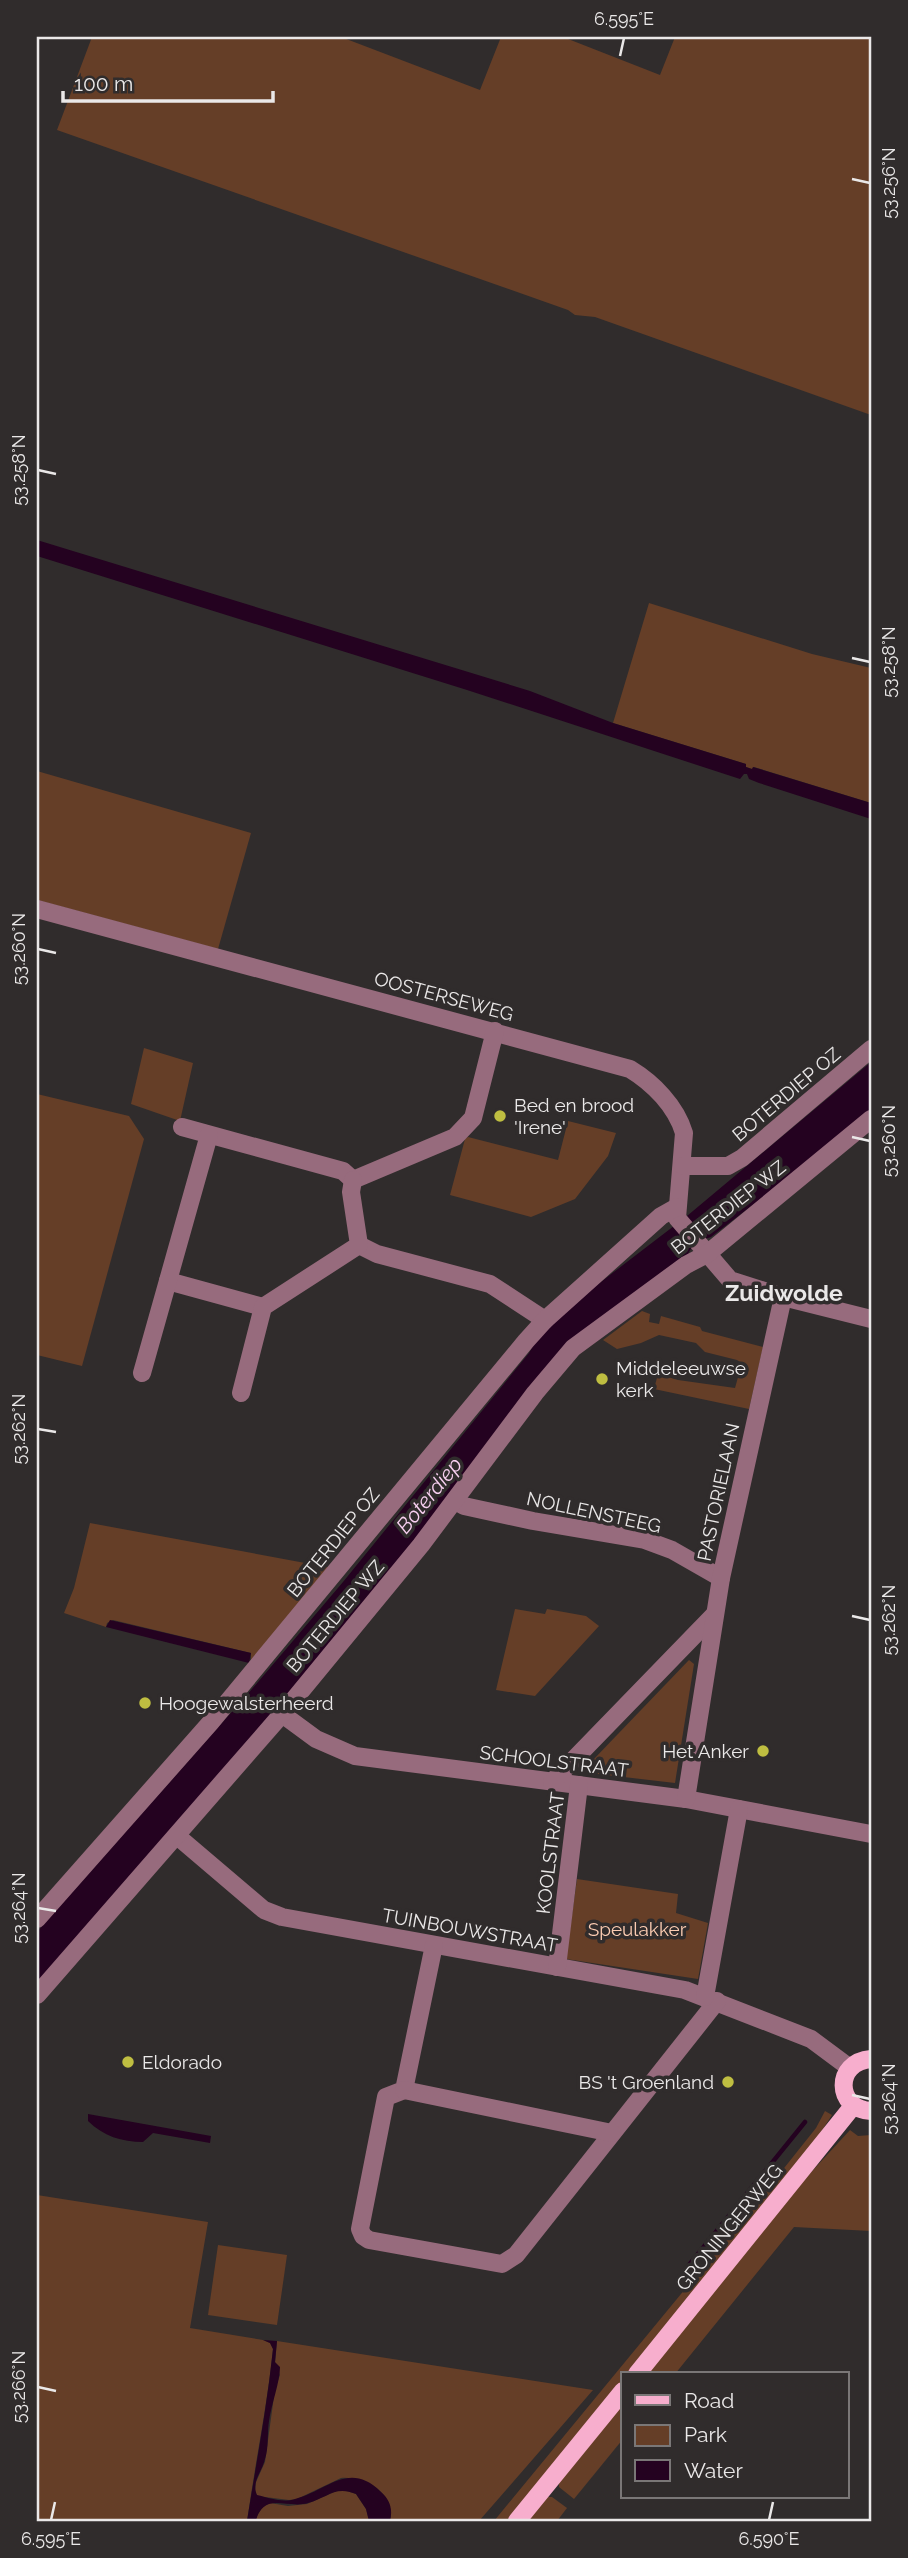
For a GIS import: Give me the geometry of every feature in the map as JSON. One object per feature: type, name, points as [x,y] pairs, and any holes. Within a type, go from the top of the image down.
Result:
[{"type":"main road","points":[[871,2059],[863,2060],[850,2068],[846,2073],[844,2087],[853,2106],[871,2111]]},
{"type":"main road","name":"GRONINGERWEG","points":[[639,2372],[853,2106]]},
{"type":"main road","points":[[517,2521],[621,2393]]},
{"type":"street","name":"OOSTERSEWEG","points":[[37,909],[629,1069],[648,1080],[681,1122],[684,1133],[683,1166],[677,1212]]},
{"type":"street","points":[[353,1180],[455,1137],[473,1118],[495,1031]]},
{"type":"street","name":"BOTERDIEP OZ","points":[[683,1166],[728,1166],[742,1158],[871,1049]]},
{"type":"street","name":"BOTERDIEP WZ","points":[[37,1995],[282,1714],[455,1501],[535,1393],[573,1348],[705,1252],[871,1119]]},
{"type":"street","points":[[182,1127],[343,1171],[353,1180]]},
{"type":"street","points":[[142,1373],[209,1135]]},
{"type":"street","points":[[353,1180],[351,1192],[359,1245]]},
{"type":"street","points":[[677,1212],[705,1252],[730,1280],[783,1297],[871,1319]]},
{"type":"street","name":"BOTERDIEP OZ","points":[[37,1919],[211,1722],[545,1320],[661,1216],[677,1212]]},
{"type":"street","points":[[241,1393],[263,1307],[359,1245]]},
{"type":"street","points":[[359,1245],[377,1254],[489,1284],[545,1320]]},
{"type":"street","points":[[168,1281],[263,1307]]},
{"type":"street","name":"PASTORIELAAN","points":[[687,1799],[721,1578],[783,1297]]},
{"type":"street","name":"NOLLENSTEEG","points":[[455,1501],[464,1506],[533,1521],[645,1540],[672,1550],[721,1578]]},
{"type":"street","points":[[552,1782],[715,1615]]},
{"type":"street","name":"SCHOOLSTRAAT","points":[[282,1714],[316,1739],[355,1756],[687,1799],[871,1834]]},
{"type":"street","name":"KOOLSTRAAT","points":[[557,1968],[579,1785]]},
{"type":"street","points":[[612,2133],[404,2090],[386,2097],[361,2224],[362,2236],[375,2242],[502,2264],[516,2255],[612,2133],[711,1999],[739,1809]]},
{"type":"street","name":"TUINBOUWSTRAAT","points":[[177,1836],[264,1910],[282,1917],[685,1990],[811,2039],[850,2068]]},
{"type":"street","points":[[404,2090],[434,1945]]},
{"type":"green space","points":[[92,37],[341,37],[480,90],[501,37],[563,37],[660,75],[675,37],[871,37],[871,415],[595,317],[575,315],[568,310],[57,130]]},
{"type":"green space","points":[[649,603],[812,654],[871,668],[871,803],[754,767],[752,769],[746,767],[746,764],[613,723]]},
{"type":"green space","points":[[37,771],[251,833],[218,949],[37,900]]},
{"type":"green space","points":[[144,1048],[193,1063],[180,1121],[131,1104]]},
{"type":"green space","points":[[37,1094],[129,1116],[144,1139],[82,1366],[37,1355]]},
{"type":"green space","points":[[568,1121],[616,1133],[608,1156],[575,1199],[531,1217],[450,1195],[465,1139],[468,1137],[558,1160]]},
{"type":"green space","points":[[642,1311],[650,1314],[649,1322],[659,1324],[661,1316],[700,1327],[702,1331],[763,1347],[749,1409],[654,1389],[658,1374],[678,1380],[735,1388],[742,1363],[705,1352],[696,1343],[659,1335],[617,1349],[603,1340]]},
{"type":"green space","points":[[90,1523],[332,1568],[256,1661],[251,1660],[251,1653],[113,1620],[107,1623],[106,1627],[64,1613],[74,1588]]},
{"type":"green space","points":[[515,1609],[545,1614],[547,1609],[586,1616],[599,1626],[535,1696],[496,1690]]},
{"type":"green space","points":[[689,1660],[694,1664],[675,1783],[598,1774],[593,1760]]},
{"type":"green space","name":"Speulakker","points":[[577,1879],[678,1894],[676,1913],[708,1923],[698,1979],[566,1959]]},
{"type":"green space","points":[[825,2111],[832,2115],[804,2158],[630,2372],[621,2372],[621,2383],[509,2521],[494,2521],[765,2192],[816,2128]]},
{"type":"green space","points":[[850,2130],[858,2136],[871,2135],[871,2231],[794,2227],[677,2372],[648,2372],[803,2181]]},
{"type":"green space","points":[[37,2195],[208,2222],[190,2328],[263,2340],[270,2343],[273,2349],[247,2521],[37,2521]]},
{"type":"green space","points":[[218,2245],[287,2255],[277,2325],[208,2315]]},
{"type":"green space","points":[[277,2341],[593,2390],[479,2521],[390,2521],[388,2502],[377,2488],[350,2478],[341,2478],[297,2499],[257,2496],[256,2482],[265,2462],[275,2389],[280,2375],[275,2363]]},
{"type":"green space","points":[[621,2405],[621,2441],[574,2499],[559,2487],[559,2481]]},
{"type":"green space","points":[[341,2489],[356,2494],[366,2509],[369,2521],[255,2520],[261,2508],[270,2503],[288,2506],[307,2504]]},
{"type":"green space","points":[[547,2497],[552,2497],[567,2508],[557,2521],[527,2521]]},
{"type":"water","points":[[37,540],[530,691],[613,723],[746,764],[746,767],[752,769],[753,767],[871,803],[871,819],[759,783],[749,779],[747,774],[740,779],[467,690],[37,556]]},
{"type":"water","name":"Boterdiep","points":[[871,1062],[871,1114],[711,1237],[697,1242],[688,1254],[592,1328],[301,1681],[37,1988],[37,1932],[343,1582],[529,1353],[537,1339],[563,1311],[687,1216]]},
{"type":"water","points":[[110,1620],[251,1653],[249,1663],[106,1627]]},
{"type":"water","points":[[88,2114],[211,2136],[210,2143],[153,2133],[143,2142],[128,2141],[106,2134],[94,2126],[88,2121]]},
{"type":"water","points":[[263,2340],[277,2341],[275,2362],[280,2367],[264,2464],[255,2486],[257,2495],[290,2500],[338,2480],[359,2478],[387,2498],[391,2509],[390,2521],[369,2521],[366,2509],[356,2494],[342,2491],[303,2504],[269,2504],[260,2511],[256,2521],[247,2521],[273,2349],[270,2343]]},
{"type":"waterway","points":[[685,2270],[805,2122]]},
{"type":"place","name":"Bed en brood 'Irene'","points":[[500,1116]]},
{"type":"place","name":"Middeleeuwse kerk","points":[[602,1379]]},
{"type":"place","name":"Hoogewalsterheerd","points":[[145,1703]]},
{"type":"place","name":"Het Anker","points":[[763,1751]]},
{"type":"place","name":"Eldorado","points":[[128,2062]]},
{"type":"place","name":"BS 't Groenland","points":[[728,2082]]},
{"type":"district","name":"Zuidwolde","points":[[784,1292]]}]
